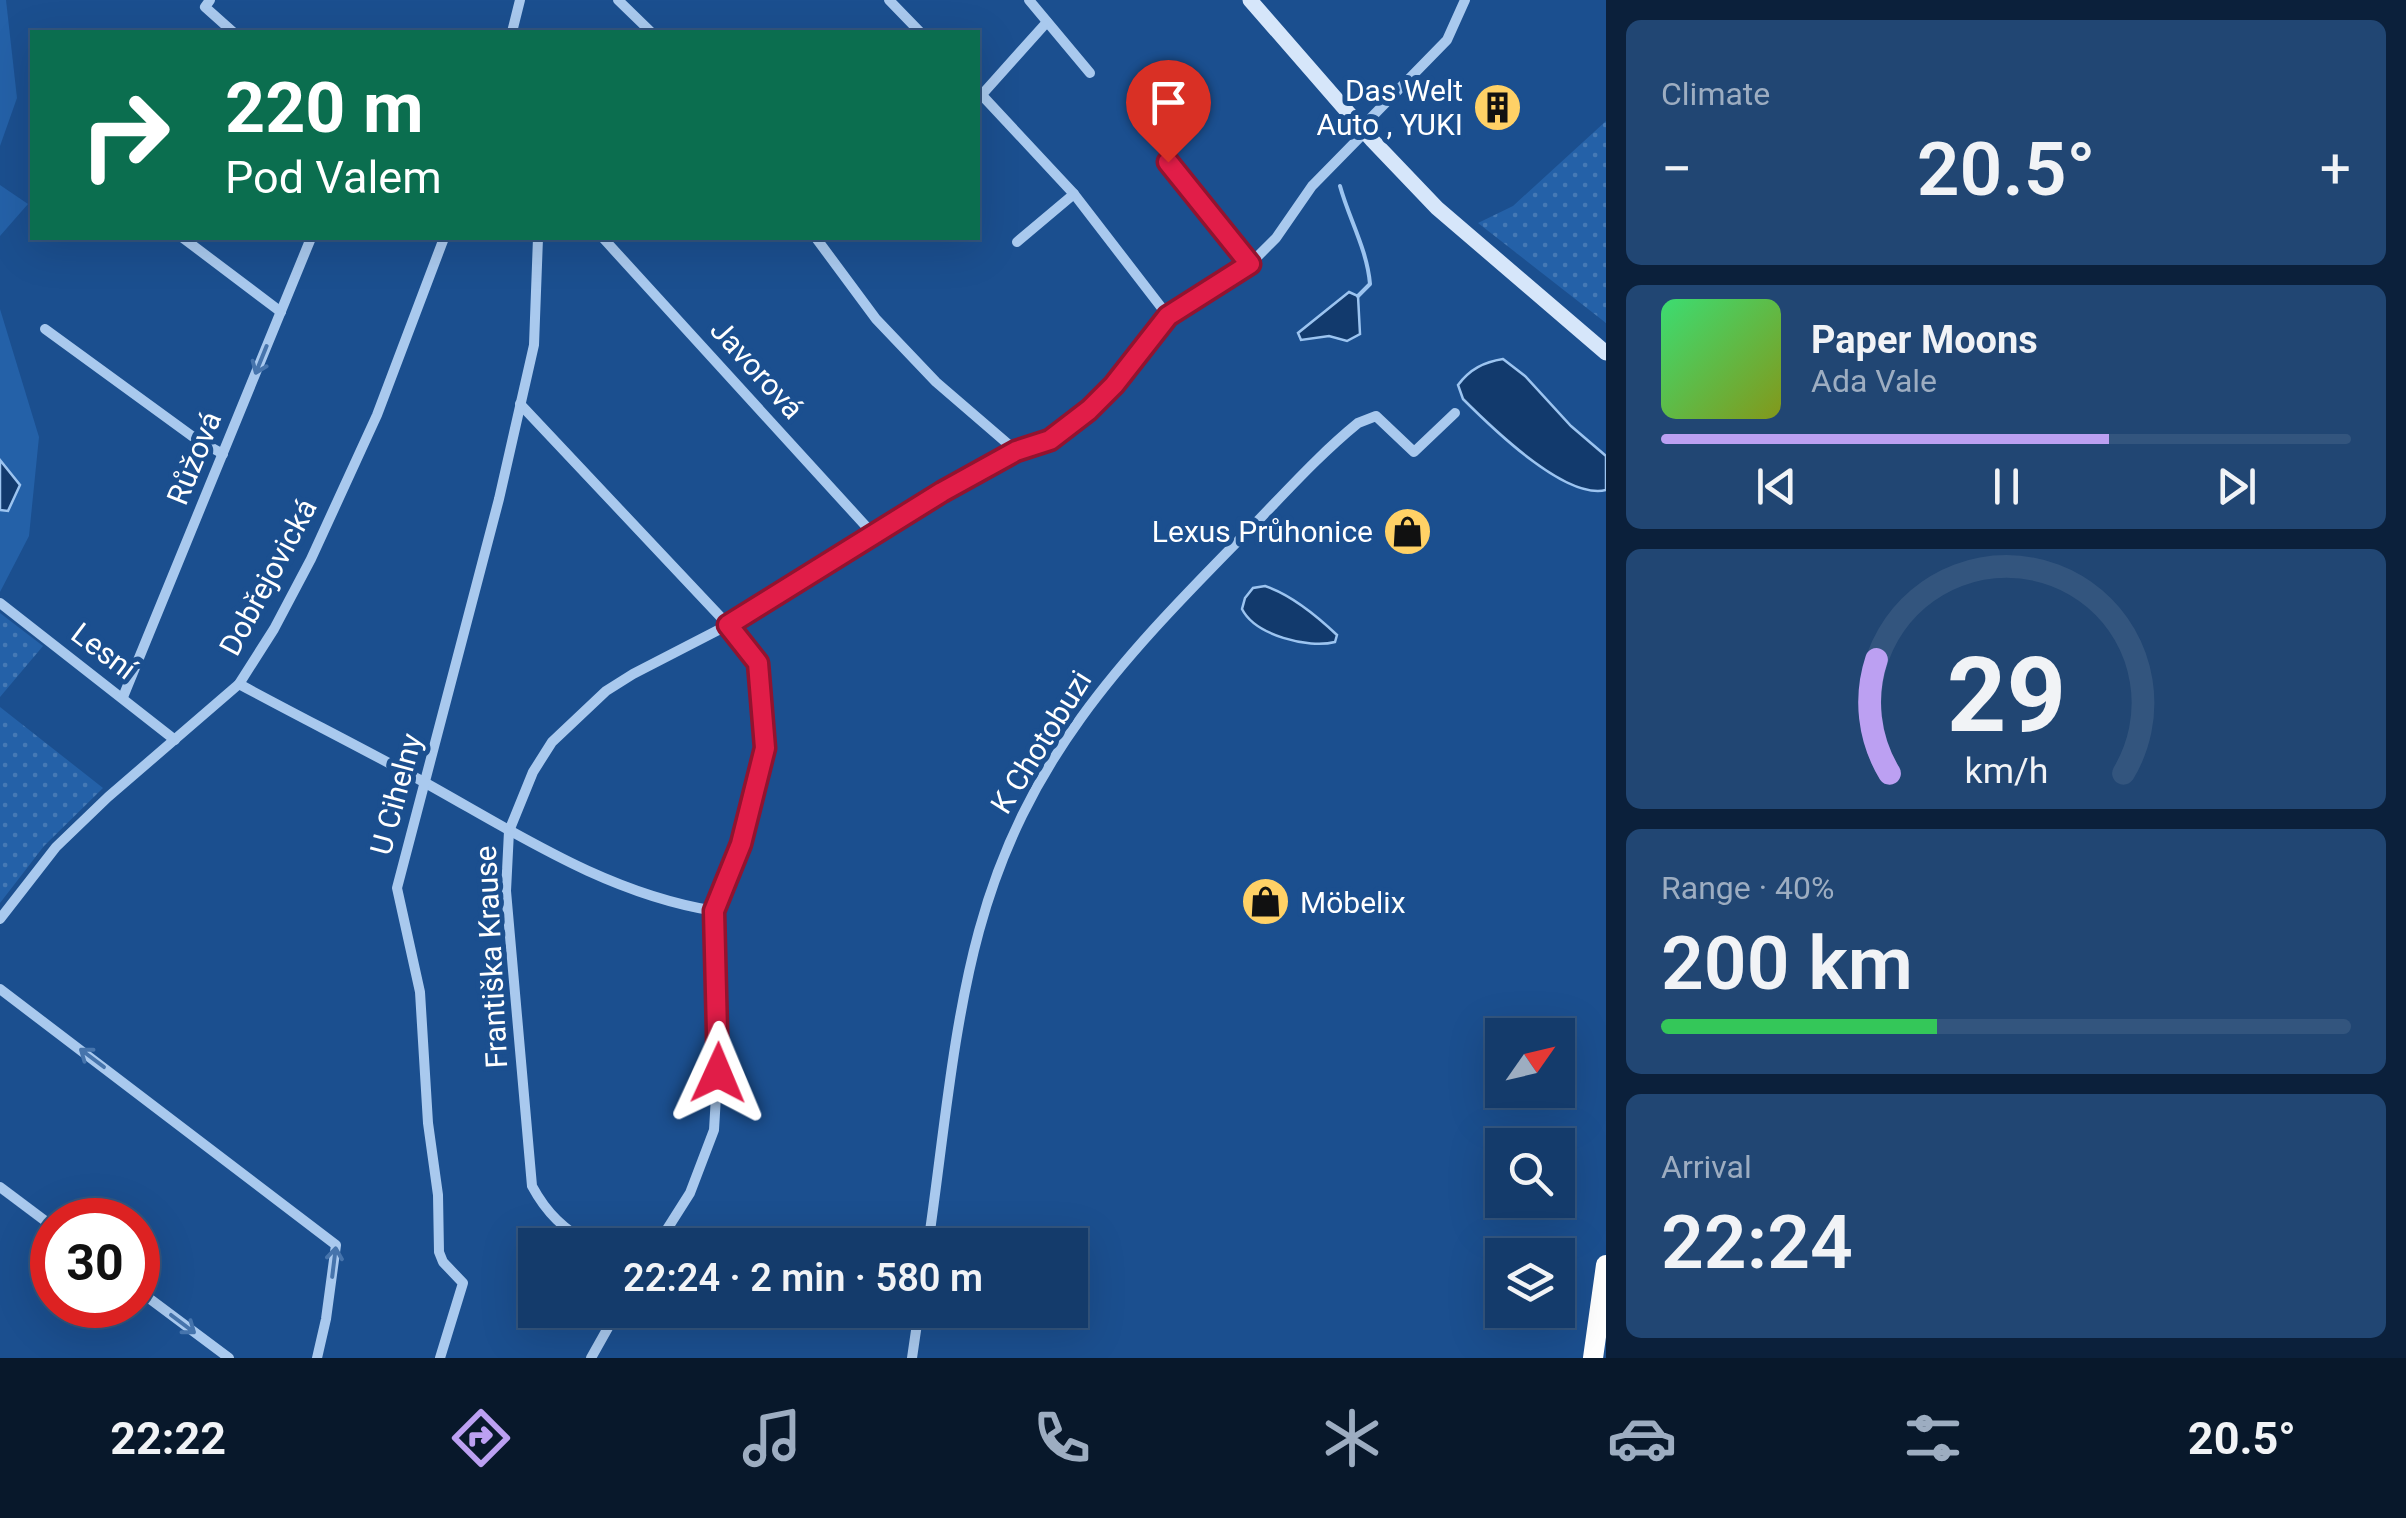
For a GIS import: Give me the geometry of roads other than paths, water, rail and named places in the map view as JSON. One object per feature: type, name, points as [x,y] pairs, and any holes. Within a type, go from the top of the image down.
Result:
[{"type":"highway","points":[[1594,1358],[1606,1265]]},
{"type":"street","points":[[210,0],[205,7],[231,30]]},
{"type":"street","points":[[512,30],[520,0]]},
{"type":"street","points":[[618,0],[649,30]]},
{"type":"street","points":[[889,0],[918,30]]},
{"type":"street","points":[[1029,0],[1090,74]]},
{"type":"street","points":[[1250,0],[1437,208],[1606,353]]},
{"type":"street","name":"Františka Krause","points":[[565,1228],[546,1211],[532,1186],[507,908],[508,832],[532,772],[552,742],[575,718],[633,674],[728,625],[1016,451],[1050,440],[1089,410],[1114,385],[1168,316],[1250,264],[1276,238],[1312,186],[1447,40],[1465,0]]},
{"type":"street","points":[[980,95],[1047,22]]},
{"type":"street","points":[[980,97],[1074,194],[1168,316]]},
{"type":"street","points":[[1168,162],[1250,264]]},
{"type":"street","points":[[1017,242],[1074,194]]},
{"type":"street","points":[[186,240],[281,312]]},
{"type":"street","name":"Růžová","points":[[123,697],[310,240]]},
{"type":"street","name":"Dobřejovická","points":[[0,919],[56,847],[239,684],[274,629],[320,541],[377,415],[443,240]]},
{"type":"street","name":"U Cihelny","points":[[440,1358],[463,1283],[439,1252],[438,1194],[428,1123],[420,992],[397,888],[490,536],[534,345],[538,240]]},
{"type":"street","name":"Javorová","points":[[606,240],[873,534]]},
{"type":"street","points":[[822,241],[876,319],[936,382],[1016,451]]},
{"type":"street","points":[[45,330],[196,439],[223,454]]},
{"type":"street","points":[[520,404],[728,625],[758,663],[765,748],[741,844],[714,911],[719,1045],[714,1130],[690,1193],[668,1228]]},
{"type":"street","name":"K Chotobuzi","points":[[930,1228],[980,930],[1013,834],[1072,726],[1170,609],[1358,423],[1376,416],[1414,452],[1454,413]]},
{"type":"street","name":"Lesní","points":[[0,603],[175,740]]},
{"type":"street","points":[[239,684],[508,832],[610,883],[674,905],[714,911]]},
{"type":"street","points":[[0,989],[336,1246],[317,1358]]},
{"type":"street","points":[[0,1187],[30,1210]]},
{"type":"street","points":[[160,1306],[230,1358]]},
{"type":"street","points":[[592,1358],[608,1328]]},
{"type":"street","points":[[912,1358],[916,1328]]},
{"type":"waterway","points":[[1340,186],[1368,271],[1370,284],[1358,296]]},
{"type":"place","name":"Das Welt Auto , YUKI","points":[[1498,107]]},
{"type":"place","name":"Lexus Průhonice","points":[[1408,531]]},
{"type":"place","name":"Möbelix","points":[[1265,902]]}]
